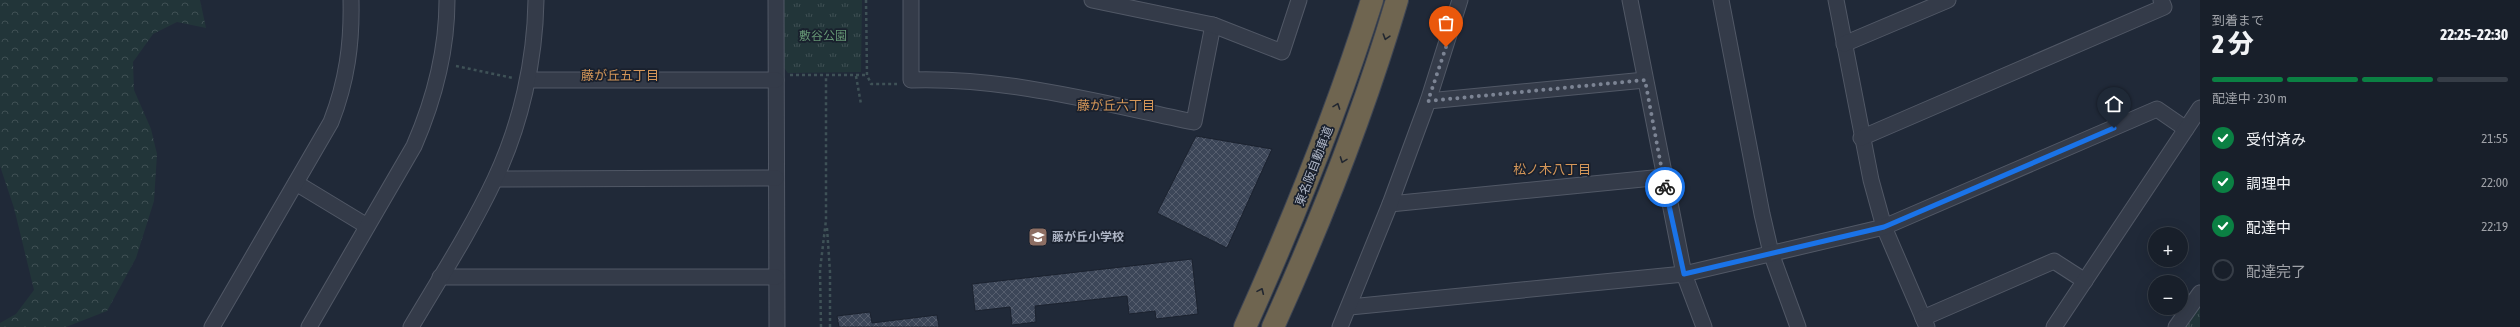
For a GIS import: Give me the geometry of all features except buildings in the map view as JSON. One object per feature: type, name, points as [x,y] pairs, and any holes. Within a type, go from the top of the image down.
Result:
[{"type":"highway","name":"東名阪自動車道","points":[[1246,327],[1318,159],[1353,60],[1372,0]]},
{"type":"highway","name":"東名阪自動車道","points":[[1273,327],[1306,255],[1341,167],[1376,69],[1397,0]]},
{"type":"street","points":[[212,327],[331,122],[340,99],[351,52],[351,0]]},
{"type":"street","points":[[309,327],[414,146],[424,123],[443,49],[447,0]]},
{"type":"street","points":[[411,327],[496,178],[517,120],[528,80],[536,0]]},
{"type":"street","points":[[776,0],[776,327]]},
{"type":"street","points":[[911,0],[911,80],[952,79],[995,83],[1194,122],[1213,25]]},
{"type":"street","points":[[1092,0],[1213,25],[1282,52],[1299,0]]},
{"type":"street","points":[[1340,327],[1350,307],[1428,101],[1460,0]]},
{"type":"street","points":[[1630,0],[1663,177],[1684,274],[1704,327]]},
{"type":"street","points":[[1721,0],[1753,173],[1771,253],[1798,327]]},
{"type":"street","points":[[1836,0],[1861,138],[1884,227],[1925,322],[2054,261],[2085,281]]},
{"type":"street","points":[[1844,44],[1948,0]]},
{"type":"street","points":[[1861,138],[2164,7],[2161,0]]},
{"type":"street","points":[[528,80],[776,77]]},
{"type":"street","points":[[1428,101],[1645,80]]},
{"type":"street","points":[[2054,327],[2200,108]]},
{"type":"street","points":[[1350,307],[1684,274],[1884,227],[2157,109],[2186,129]]},
{"type":"street","points":[[1390,204],[1663,177]]},
{"type":"street","points":[[496,178],[776,178]]},
{"type":"street","points":[[296,183],[367,226]]},
{"type":"street","points":[[440,277],[776,277]]},
{"type":"street","points":[[2176,327],[2200,293]]},
{"type":"path","points":[[866,0],[867,75],[871,84],[899,84],[911,80]]},
{"type":"path","points":[[452,65],[528,80]]},
{"type":"path","points":[[776,77],[867,75]]},
{"type":"path","points":[[826,76],[826,220],[830,272],[830,327]]},
{"type":"path","points":[[856,76],[861,104]]},
{"type":"path","points":[[821,327],[820,270],[826,220]]},
{"type":"green space","points":[[0,0],[200,0],[206,28],[177,22],[153,34],[133,62],[134,90],[151,129],[157,154],[154,201],[136,258],[107,311],[66,327],[0,327],[0,323],[16,314],[34,290],[14,208],[0,166]]},
{"type":"green space","name":"敷谷公園","points":[[784,0],[862,0],[861,72],[788,73],[784,68]]},
{"type":"green space","points":[[2200,304],[2200,327],[2185,327]]},
{"type":"way so far","points":[[1446,47],[1428,101],[1645,80],[1665,187]]},
{"type":"place","name":"藤が丘小学校","points":[[1038,237]]},
{"type":"district","name":"藤が丘五丁目","points":[[620,75]]},
{"type":"district","name":"藤が丘六丁目","points":[[1116,105]]},
{"type":"district","name":"松ノ木八丁目","points":[[1552,169]]},
{"type":"route","points":[[1665,187],[1684,274],[1884,227],[2114,128]]}]
